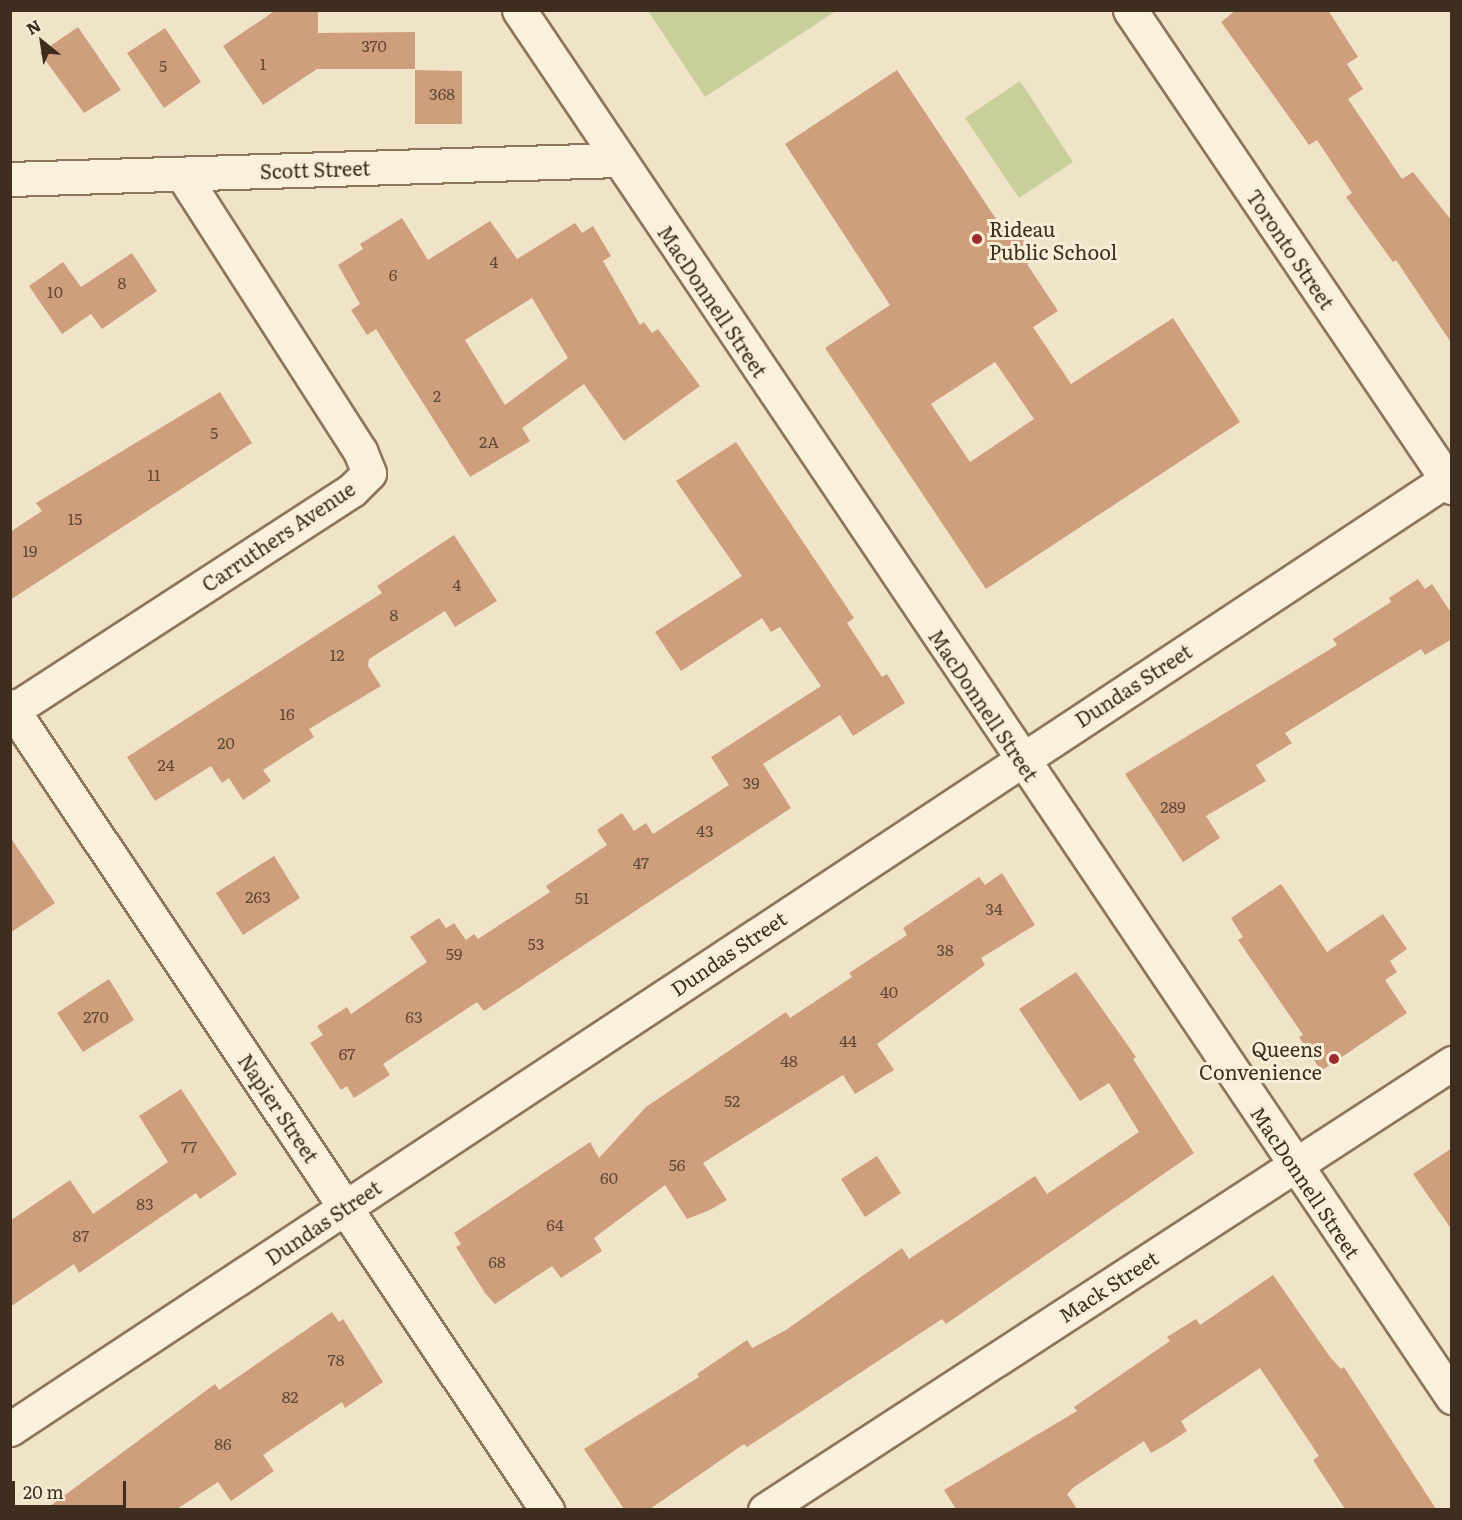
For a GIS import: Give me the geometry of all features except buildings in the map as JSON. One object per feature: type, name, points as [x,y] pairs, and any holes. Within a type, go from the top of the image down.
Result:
[{"type":"street","name":"MacDonnell Street","points":[[519,10],[1020,759],[1452,1397]]},
{"type":"street","name":"Toronto Street","points":[[1130,10],[1449,484]]},
{"type":"street","name":"Scott Street","points":[[10,179],[619,160]]},
{"type":"street","name":"Carruthers Avenue","points":[[11,709],[352,490],[369,473],[360,451],[182,174]]},
{"type":"street","name":"Dundas Street","points":[[10,1429],[1020,759],[1449,484]]},
{"type":"street","name":"Napier Street","points":[[11,709],[547,1509]]},
{"type":"street","name":"Mack Street","points":[[765,1509],[1452,1063]]},
{"type":"green space","points":[[648,11],[836,11],[705,97]]},
{"type":"green space","points":[[1020,81],[1073,162],[1019,198],[965,118]]},
{"type":"place","name":"Rideau Public School","points":[[977,239]]},
{"type":"place","name":"Queens Convenience","points":[[1334,1059]]}]
